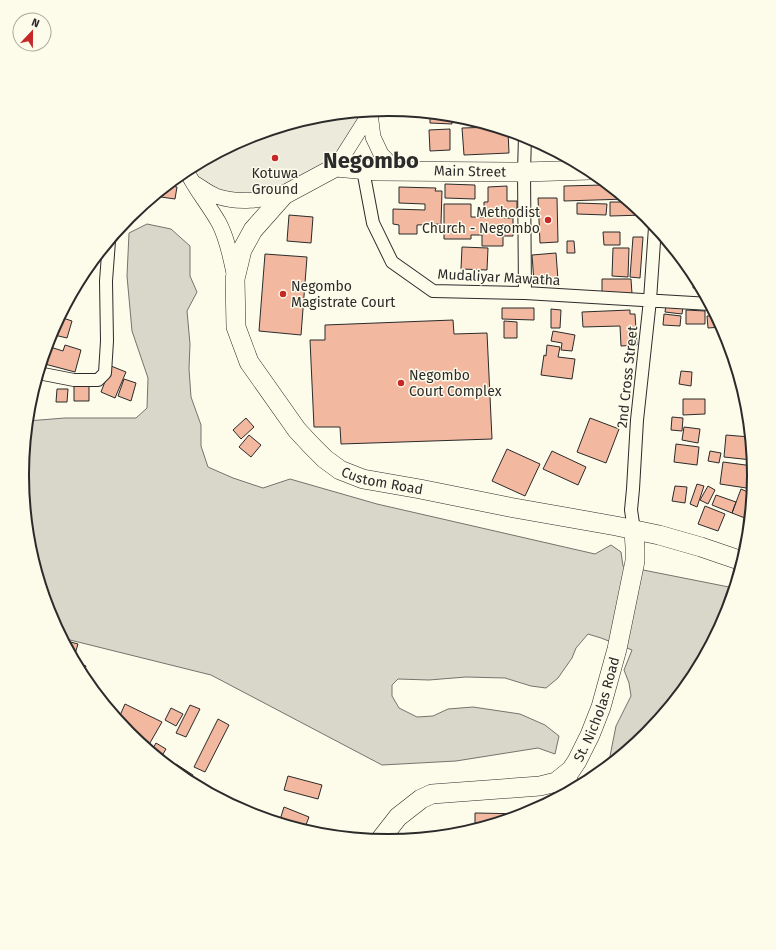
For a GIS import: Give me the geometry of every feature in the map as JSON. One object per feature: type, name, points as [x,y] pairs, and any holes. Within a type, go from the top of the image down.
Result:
[{"type":"main road","name":"Main Street","points":[[336,167],[363,170],[397,171],[524,172],[577,170]]},
{"type":"main road","points":[[284,195],[336,167]]},
{"type":"main road","name":"Custom Road","points":[[284,195],[253,230],[242,250],[235,279],[236,327],[249,362],[296,430],[325,459],[340,470],[363,479],[659,535],[737,559]]},
{"type":"main road","name":"St. Nicholas Road","points":[[385,834],[398,817],[421,799],[432,794],[540,786],[556,782],[571,770],[590,735],[601,707],[617,649],[635,561],[634,530]]},
{"type":"street","points":[[336,167],[367,117]]},
{"type":"street","points":[[371,117],[375,142],[381,154],[397,171]]},
{"type":"street","points":[[525,143],[525,293]]},
{"type":"street","name":"Mudaliyar Mawatha","points":[[363,170],[373,223],[392,262],[433,291],[525,293],[703,304]]},
{"type":"street","points":[[189,177],[219,223],[226,237],[235,279]]},
{"type":"street","points":[[190,177],[215,195],[236,200],[261,200],[284,195]]},
{"type":"street","name":"2nd Cross Street","points":[[634,530],[631,510],[637,420],[650,300],[654,234]]},
{"type":"street","points":[[44,374],[74,380],[98,380],[105,373],[107,340],[106,281],[108,250]]},
{"type":"street","points":[[568,785],[571,770]]},
{"type":"shaded area","name":"Kotuwa Ground","points":[[367,117],[336,167],[284,195],[236,200],[193,174],[229,153],[273,135],[318,123]]},
{"type":"shaded area","points":[[147,224],[171,229],[190,246],[190,276],[197,292],[187,311],[190,344],[189,369],[191,397],[201,425],[201,446],[208,467],[233,478],[263,488],[290,479],[377,504],[595,554],[611,545],[621,552],[623,566],[729,587],[720,612],[699,655],[673,694],[658,712],[642,729],[610,758],[616,726],[631,696],[629,683],[624,670],[632,650],[588,634],[576,648],[572,658],[558,678],[546,688],[531,686],[505,678],[466,677],[429,680],[398,679],[392,685],[392,696],[399,708],[417,717],[433,716],[448,709],[473,707],[520,714],[545,725],[559,736],[555,754],[538,748],[456,761],[382,765],[211,675],[69,640],[56,612],[48,590],[36,545],[32,522],[29,475],[32,428],[33,421],[65,418],[136,418],[147,408],[148,378],[132,331],[127,276],[129,233]]},
{"type":"building","points":[[430,119],[452,122],[452,124],[430,123]]},
{"type":"building","points":[[479,127],[508,137],[509,153],[464,155],[462,128]]},
{"type":"building","points":[[450,129],[450,150],[430,151],[429,130]]},
{"type":"building","points":[[445,184],[475,185],[475,199],[445,198]]},
{"type":"building","points":[[599,185],[618,199],[564,201],[564,186]]},
{"type":"building","points":[[174,186],[177,187],[175,199],[161,197]]},
{"type":"building","points":[[507,186],[507,201],[517,201],[517,216],[504,216],[504,218],[513,218],[513,236],[503,236],[503,246],[482,246],[482,235],[471,235],[471,239],[444,239],[444,204],[471,204],[471,217],[484,217],[484,202],[488,202],[488,187]]},
{"type":"building","points":[[399,187],[436,188],[435,191],[442,191],[441,224],[417,225],[417,234],[399,234],[399,225],[393,224],[393,209],[425,210],[425,204],[399,203]]},
{"type":"building","name":"Methodist Church - Negombo","points":[[538,198],[557,198],[558,242],[540,243]]},
{"type":"building","points":[[610,202],[621,202],[636,215],[610,216]]},
{"type":"building","points":[[577,203],[607,204],[606,215],[577,214]]},
{"type":"building","points":[[289,215],[313,217],[311,243],[287,241]]},
{"type":"building","points":[[603,232],[620,232],[620,245],[604,245]]},
{"type":"building","points":[[633,237],[643,237],[640,278],[630,277]]},
{"type":"building","points":[[567,241],[574,241],[575,253],[567,253]]},
{"type":"building","points":[[462,247],[488,248],[487,270],[461,269]]},
{"type":"building","points":[[613,248],[629,248],[628,277],[612,276]]},
{"type":"building","points":[[556,253],[558,280],[534,282],[532,255]]},
{"type":"building","name":"Negombo Magistrate Court","points":[[265,254],[307,257],[301,335],[259,331]]},
{"type":"building","points":[[602,279],[631,279],[632,294],[602,294]]},
{"type":"building","points":[[666,305],[683,307],[682,314],[665,312]]},
{"type":"building","points":[[502,308],[534,308],[534,320],[502,319]]},
{"type":"building","points":[[551,309],[561,310],[560,328],[551,328]]},
{"type":"building","points":[[630,310],[630,314],[635,314],[637,345],[621,346],[620,326],[583,327],[582,312]]},
{"type":"building","points":[[686,310],[705,311],[705,324],[686,324]]},
{"type":"building","points":[[664,314],[681,316],[680,326],[663,325]]},
{"type":"building","points":[[707,316],[710,316],[715,327],[708,328]]},
{"type":"building","points":[[65,319],[72,321],[67,338],[57,336]]},
{"type":"building","name":"Negombo Court Complex","points":[[453,320],[454,334],[487,333],[492,439],[341,444],[340,427],[314,427],[310,340],[325,340],[325,325]]},
{"type":"building","points":[[504,321],[517,322],[517,338],[504,338]]},
{"type":"building","points":[[553,331],[575,335],[572,351],[561,350],[562,343],[551,341]]},
{"type":"building","points":[[65,345],[81,350],[75,372],[47,364],[52,348],[63,351]]},
{"type":"building","points":[[547,345],[560,347],[558,357],[575,359],[572,379],[541,375]]},
{"type":"building","points":[[111,366],[126,372],[115,398],[101,392]]},
{"type":"building","points":[[681,371],[692,372],[691,386],[679,384]]},
{"type":"building","points":[[124,379],[136,383],[131,401],[118,396]]},
{"type":"building","points":[[74,382],[89,382],[89,401],[74,401]]},
{"type":"building","points":[[57,389],[68,389],[67,402],[56,402]]},
{"type":"building","points":[[683,399],[705,399],[705,414],[683,415]]},
{"type":"building","points":[[672,417],[683,418],[682,431],[671,430]]},
{"type":"building","points":[[246,418],[254,427],[241,439],[233,430]]},
{"type":"building","points":[[590,418],[619,429],[606,463],[577,452]]},
{"type":"building","points":[[684,427],[700,429],[698,443],[682,440]]},
{"type":"building","points":[[249,435],[261,445],[251,457],[239,447]]},
{"type":"building","points":[[726,435],[745,437],[746,459],[724,457]]},
{"type":"building","points":[[676,444],[699,447],[697,465],[674,462]]},
{"type":"building","points":[[507,449],[540,464],[525,496],[492,481]]},
{"type":"building","points":[[552,451],[586,467],[578,485],[543,469]]},
{"type":"building","points":[[710,451],[721,453],[719,463],[708,461]]},
{"type":"building","points":[[723,462],[747,465],[746,488],[720,484]]},
{"type":"building","points":[[697,484],[704,486],[697,507],[690,504]]},
{"type":"building","points":[[675,486],[687,487],[685,503],[672,501]]},
{"type":"building","points":[[708,486],[715,490],[708,504],[700,500]]},
{"type":"building","points":[[741,489],[746,491],[744,518],[732,513]]},
{"type":"building","points":[[716,495],[736,502],[732,513],[712,505]]},
{"type":"building","points":[[705,506],[725,514],[718,531],[698,524]]},
{"type":"building","points":[[70,642],[78,644],[76,652]]},
{"type":"building","points":[[125,704],[162,722],[150,744],[120,715]]},
{"type":"building","points":[[190,705],[200,709],[186,737],[176,733]]},
{"type":"building","points":[[171,708],[183,714],[176,726],[165,720]]},
{"type":"building","points":[[218,719],[229,725],[205,772],[194,767]]},
{"type":"building","points":[[156,743],[166,749],[163,755],[154,747]]},
{"type":"building","points":[[176,764],[193,775],[193,776],[189,773]]},
{"type":"building","points":[[288,776],[322,785],[318,799],[284,790]]},
{"type":"building","points":[[284,807],[309,817],[306,824],[281,817]]},
{"type":"building","points":[[475,813],[507,814],[481,822],[475,823]]},
{"type":"place","name":"Kotuwa Ground","points":[[275,158]]},
{"type":"place","name":"Methodist Church - Negombo","points":[[548,220]]},
{"type":"place","name":"Negombo Magistrate Court","points":[[283,294]]},
{"type":"place","name":"Negombo Court Complex","points":[[401,383]]},
{"type":"district","name":"Negombo","points":[[371,160]]}]
